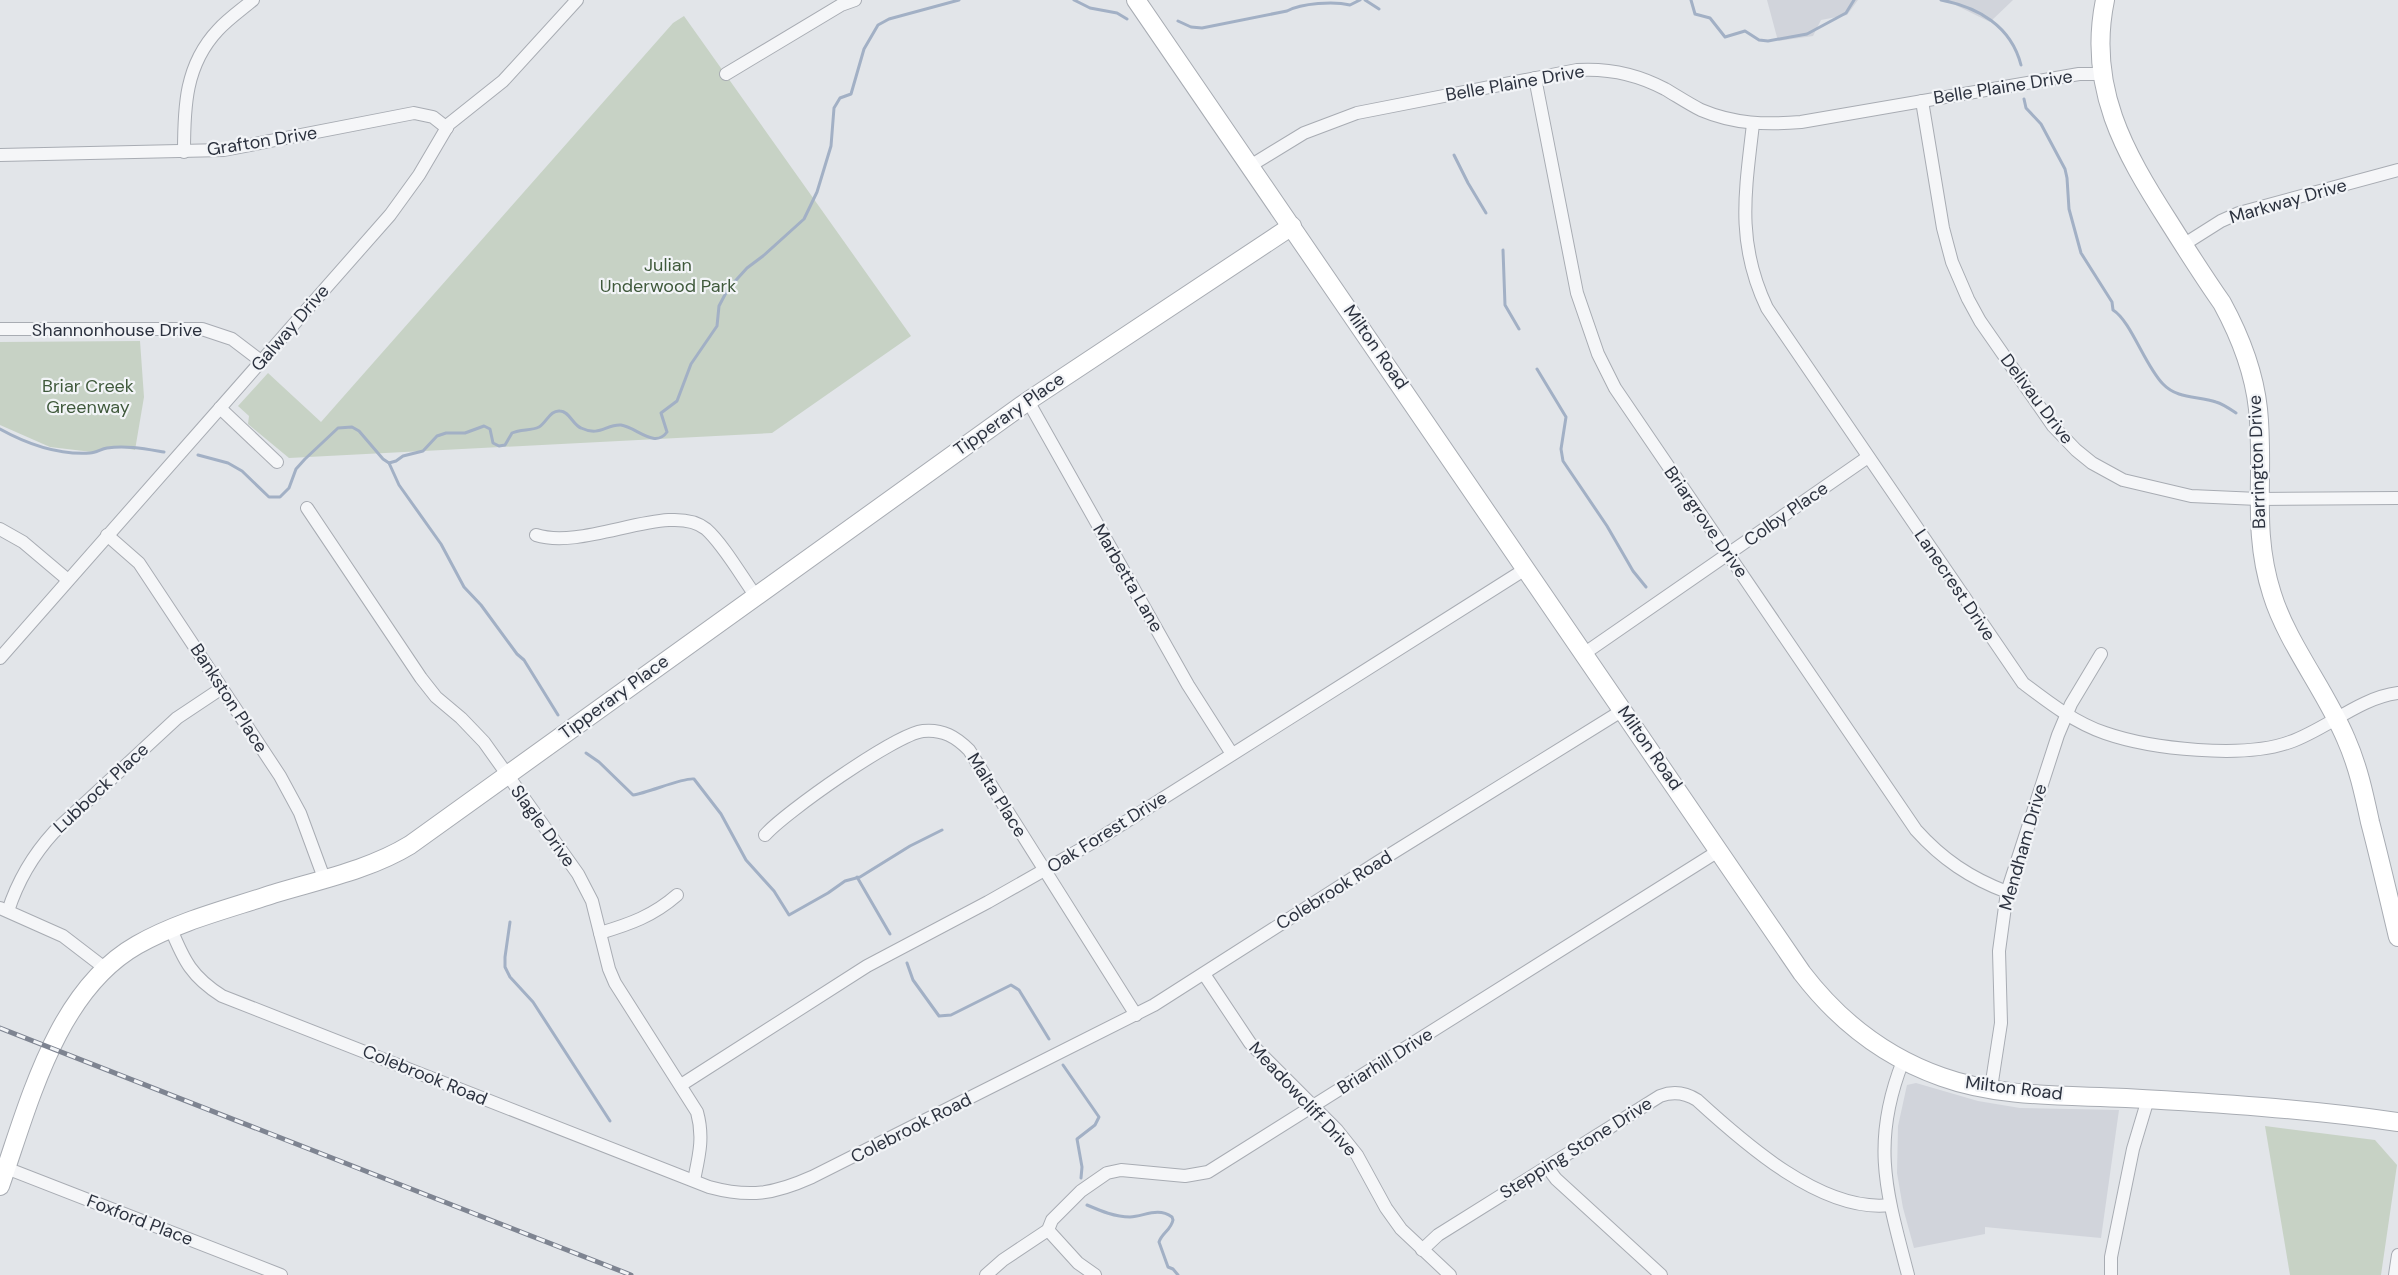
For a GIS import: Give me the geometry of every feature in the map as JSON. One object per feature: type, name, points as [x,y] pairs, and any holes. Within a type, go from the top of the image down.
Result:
[{"type":"street","points":[[184,152],[184,110],[192,71],[201,51],[214,34],[253,0]]},
{"type":"street","name":"Galway Drive","points":[[0,658],[401,201],[447,128],[503,81],[577,0]]},
{"type":"street","points":[[726,74],[841,5],[855,0]]},
{"type":"street","name":"Milton Road","points":[[1136,0],[1527,568],[1802,973],[1828,1004],[1863,1035],[1903,1061],[1942,1078],[1991,1088],[2320,1111],[2398,1122]]},
{"type":"street","name":"Barrington Drive","points":[[2105,0],[2101,32],[2103,74],[2110,111],[2125,151],[2136,172],[2233,323],[2250,368],[2258,411],[2258,499],[2261,547],[2271,594],[2289,632],[2337,719],[2359,777],[2391,878],[2398,937]]},
{"type":"street","name":"Belle Plaine Drive","points":[[1250,166],[1304,132],[1357,113],[1592,69],[1633,75],[1665,89],[1700,109],[1753,124],[1801,122],[2079,75],[2103,74]]},
{"type":"street","name":"Briargrove Drive","points":[[1535,78],[1577,293],[1598,354],[1615,388],[1917,830],[1942,857],[1963,871],[2007,892]]},
{"type":"street","name":"Delivau Drive","points":[[1922,101],[1943,228],[1952,262],[1980,321],[2061,435],[2092,462],[2123,480],[2191,496],[2258,499],[2398,498]]},
{"type":"street","name":"Grafton Drive","points":[[0,155],[225,150],[414,113],[425,114],[447,128]]},
{"type":"street","name":"Lanecrest Drive","points":[[1753,124],[1744,210],[1746,248],[1751,270],[1767,308],[2018,677],[2052,705],[2105,734],[2165,746],[2213,752],[2269,748],[2289,743],[2381,697],[2398,693]]},
{"type":"street","name":"Markway Drive","points":[[2183,245],[2221,221],[2239,213],[2398,170]]},
{"type":"street","name":"Tipperary Place","points":[[0,1185],[3,1166],[60,1030],[75,1004],[106,969],[135,946],[171,929],[380,861],[397,852],[1028,401],[1292,226]]},
{"type":"street","name":"Shannonhouse Drive","points":[[0,329],[202,328],[232,339],[261,360]]},
{"type":"street","name":"Marbetta Lane","points":[[1028,401],[1188,685],[1232,754]]},
{"type":"street","points":[[220,408],[278,462]]},
{"type":"street","name":"Colby Place","points":[[1585,653],[1868,457]]},
{"type":"street","name":"Slagle Drive","points":[[307,508],[421,678],[436,697],[471,727],[578,874],[592,901],[609,969],[615,983],[697,1112],[701,1126],[702,1145],[694,1180]]},
{"type":"street","points":[[536,535],[549,539],[570,539],[669,519],[693,522],[711,535],[756,595]]},
{"type":"street","points":[[0,529],[23,542],[68,580]]},
{"type":"street","name":"Bankston Place","points":[[107,535],[139,563],[289,790],[312,842],[324,878]]},
{"type":"street","name":"Oak Forest Drive","points":[[681,1085],[867,966],[1044,871],[1527,568]]},
{"type":"street","name":"Mendham Drive","points":[[1991,1088],[2001,1023],[2000,951],[2007,892],[2066,712],[2101,654]]},
{"type":"street","name":"Lubbock Place","points":[[4,910],[22,874],[38,849],[54,832],[177,718],[222,688]]},
{"type":"street","name":"Colebrook Road","points":[[171,929],[192,972],[205,985],[222,996],[709,1187],[744,1194],[758,1194],[790,1187],[1136,1015],[1623,710]]},
{"type":"street","name":"Malta Place","points":[[765,836],[772,827],[802,804],[886,748],[920,732],[945,733],[959,740],[969,750],[1136,1015]]},
{"type":"street","name":"Briarhill Drive","points":[[986,1275],[1003,1260],[1048,1230],[1052,1220],[1081,1191],[1107,1173],[1121,1170],[1185,1176],[1199,1175],[1222,1163],[1720,850]]},
{"type":"street","points":[[600,933],[637,922],[678,895]]},
{"type":"street","points":[[4,910],[63,936],[106,969]]},
{"type":"street","name":"Meadowcliff Drive","points":[[1204,974],[1250,1042],[1337,1130],[1357,1155],[1394,1220],[1450,1275]]},
{"type":"street","points":[[1903,1061],[1888,1111],[1884,1143],[1885,1184],[1908,1275]]},
{"type":"street","name":"Stepping Stone Drive","points":[[1422,1250],[1438,1235],[1660,1096],[1681,1093],[1697,1100],[1755,1151],[1807,1183],[1865,1206],[1890,1205]]},
{"type":"street","points":[[2111,1275],[2111,1257],[2129,1167],[2148,1099]]},
{"type":"street","name":"Foxford Place","points":[[3,1166],[281,1275]]},
{"type":"street","points":[[1547,1167],[1556,1179],[1661,1275]]},
{"type":"street","points":[[1048,1230],[1078,1263],[1095,1275]]},
{"type":"street","points":[[2395,1275],[2398,1255]]},
{"type":"shaded area","points":[[1767,0],[1858,0],[1847,15],[1821,20],[1813,36],[1778,41]]},
{"type":"shaded area","points":[[1945,0],[2013,0],[1990,22]]},
{"type":"shaded area","points":[[1916,1083],[1978,1101],[2020,1108],[2119,1110],[2101,1238],[1985,1227],[1985,1234],[1914,1248],[1903,1208],[1897,1173],[1898,1126],[1907,1085]]},
{"type":"green space","name":"Julian Underwood Park","points":[[684,16],[911,336],[772,433],[289,458],[248,424],[249,416],[238,406],[268,373],[321,422],[673,23]]},
{"type":"green space","name":"Briar Creek Greenway","points":[[140,341],[144,397],[135,450],[115,446],[92,452],[50,447],[0,425],[0,342]]},
{"type":"green space","points":[[2265,1126],[2375,1140],[2397,1165],[2381,1275],[2290,1275]]},
{"type":"waterway","points":[[389,463],[403,456],[423,451],[437,436],[446,433],[465,433],[484,426],[490,429],[493,443],[499,446],[505,445],[512,433],[539,427],[557,411],[566,413],[578,426],[588,430],[598,431],[621,425],[651,438],[662,437],[667,432],[661,413],[677,401],[691,364],[717,326],[719,306],[728,289],[747,268],[804,219],[817,192],[831,146],[834,108],[840,98],[851,94],[864,49],[878,25],[889,19],[959,0]]},
{"type":"waterway","points":[[1074,0],[1090,8],[1117,13],[1127,19]]},
{"type":"waterway","points":[[1178,21],[1191,27],[1202,28],[1318,3],[1350,5],[1360,0]]},
{"type":"waterway","points":[[1365,0],[1379,9]]},
{"type":"waterway","points":[[1691,0],[1695,14],[1710,18],[1725,37],[1745,31],[1759,40],[1768,41],[1807,34],[1846,13],[1854,0]]},
{"type":"waterway","points":[[1941,0],[1968,8],[1991,20],[2009,39],[2021,65]]},
{"type":"waterway","points":[[2024,99],[2026,108],[2041,124],[2065,169],[2069,209],[2081,253],[2112,302],[2113,310],[2126,324],[2156,376],[2175,392],[2219,403],[2236,413]]},
{"type":"waterway","points":[[1454,155],[1486,213]]},
{"type":"waterway","points":[[1503,250],[1505,305],[1519,329]]},
{"type":"waterway","points":[[1537,369],[1566,417],[1561,449],[1563,461],[1607,526],[1633,571],[1646,587]]},
{"type":"waterway","points":[[198,455],[228,463],[242,471],[269,497],[280,497],[289,488],[296,469],[338,428],[352,427],[359,431],[389,463],[399,485],[441,544],[464,587],[524,660],[558,715]]},
{"type":"waterway","points":[[0,429],[32,444],[66,452],[92,453],[107,448],[121,447],[164,452]]},
{"type":"waterway","points":[[586,753],[599,762],[633,795],[682,780],[694,779],[721,814],[746,860],[774,891],[789,915],[845,881],[860,877],[910,846],[942,830]]},
{"type":"waterway","points":[[857,877],[890,934]]},
{"type":"waterway","points":[[510,922],[505,957],[505,967],[510,977],[533,1002],[610,1121]]},
{"type":"waterway","points":[[907,963],[913,980],[939,1016],[951,1015],[1011,985],[1019,990],[1049,1039]]},
{"type":"waterway","points":[[1063,1065],[1099,1117],[1095,1125],[1077,1139],[1082,1167],[1081,1178]]},
{"type":"waterway","points":[[1087,1205],[1119,1216],[1130,1217],[1157,1212],[1172,1217],[1172,1223],[1159,1242],[1168,1267],[1178,1275]]},
{"type":"railway","points":[[0,1028],[631,1275]]}]
